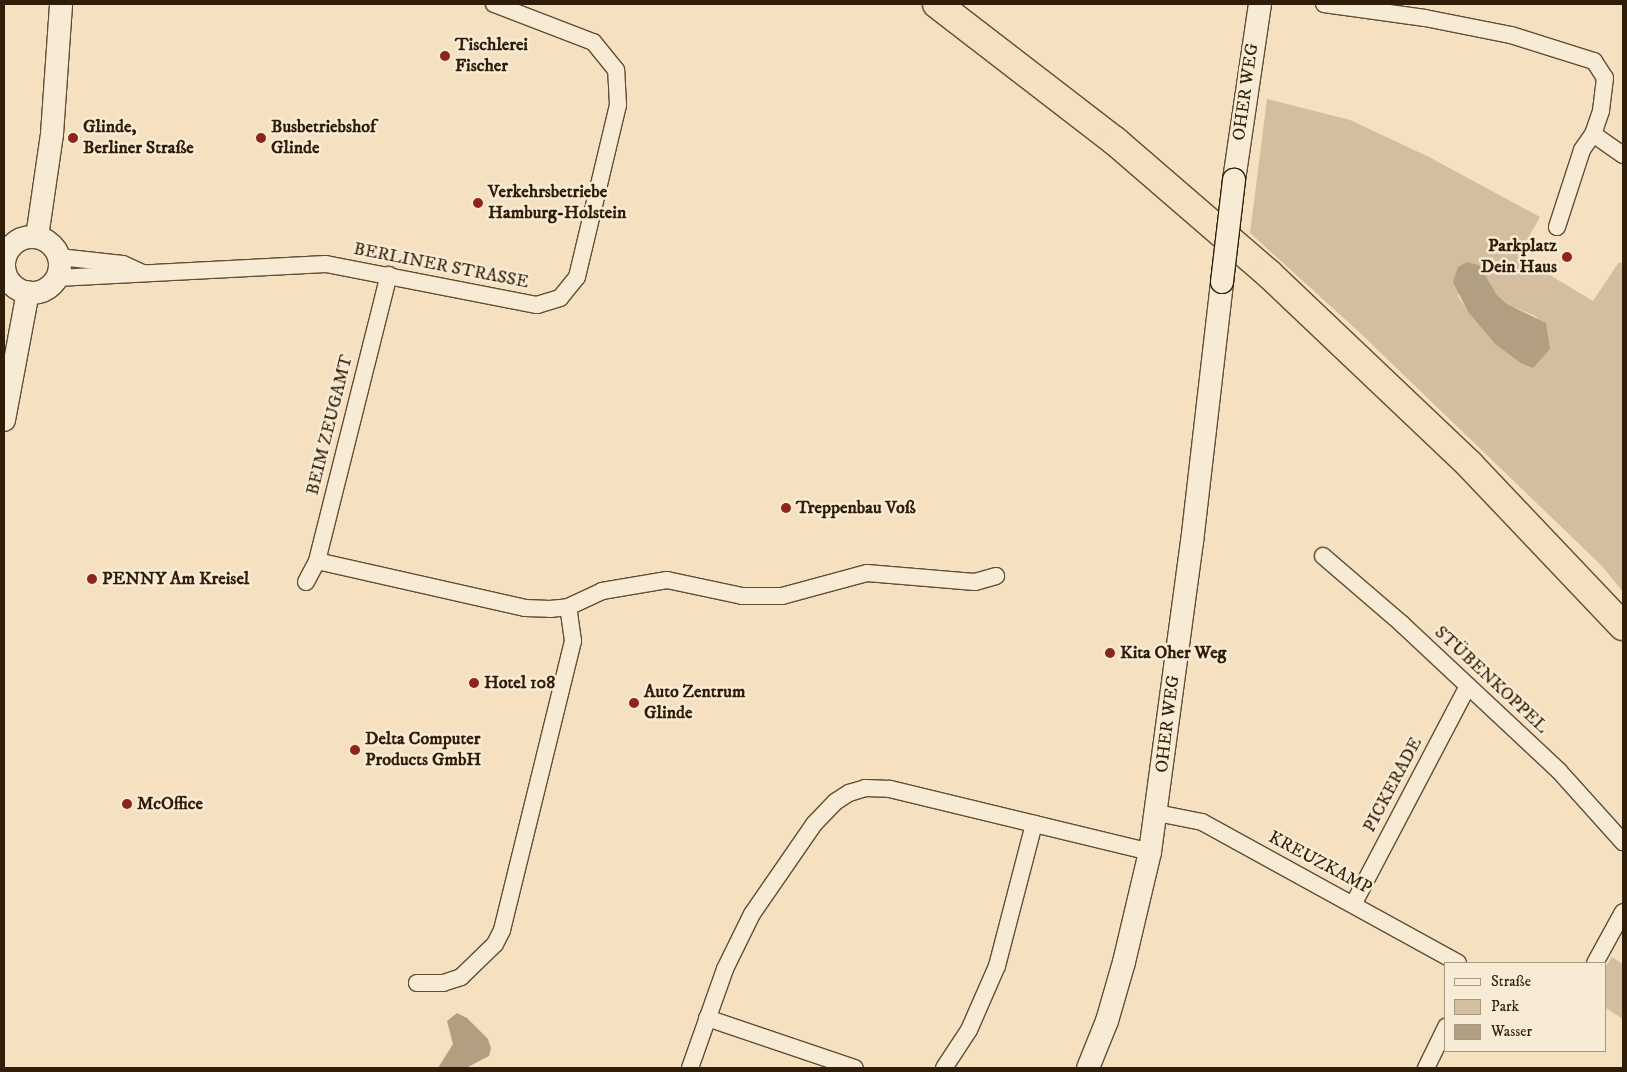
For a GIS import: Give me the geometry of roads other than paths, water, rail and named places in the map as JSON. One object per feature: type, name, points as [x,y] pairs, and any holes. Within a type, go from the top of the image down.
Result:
[{"type":"highway","points":[[937,4],[1114,141],[1269,274],[1470,465],[1623,626]]},
{"type":"street","points":[[37,237],[52,134],[61,4]]},
{"type":"street","name":"BERLINER STRASSE","points":[[58,268],[122,277],[142,272],[326,264],[538,305],[560,298],[577,277],[618,105],[616,70],[593,42],[494,4]]},
{"type":"street","name":"OHER WEG","points":[[1088,1068],[1107,1021],[1124,962],[1150,852],[1234,180],[1260,4]]},
{"type":"street","points":[[1324,4],[1425,18],[1511,35],[1594,61],[1605,78],[1601,111],[1593,134],[1582,150],[1557,227]]},
{"type":"street","points":[[1593,134],[1623,155]]},
{"type":"street","points":[[37,237],[51,244],[58,268],[44,290],[28,292],[14,285],[5,262],[20,240],[37,237]]},
{"type":"street","name":"BEIM ZEUGAMT","points":[[306,582],[317,561],[388,275]]},
{"type":"street","points":[[4,420],[28,292]]},
{"type":"street","name":"STÜBENKOPPEL","points":[[1323,556],[1468,686],[1559,771],[1623,842]]},
{"type":"street","points":[[317,561],[525,608],[568,607],[602,590],[668,580],[742,596],[782,596],[867,573],[975,582],[996,576]]},
{"type":"street","points":[[417,983],[443,983],[461,977],[495,944],[502,930],[573,641],[568,607]]},
{"type":"street","name":"PICKERADE","points":[[1354,903],[1468,686]]},
{"type":"street","points":[[690,1068],[707,1018],[734,950],[759,903],[814,824],[842,797],[857,790],[882,788],[1150,852]]},
{"type":"street","name":"KREUZKAMP","points":[[1156,813],[1202,822],[1354,903],[1456,962]]},
{"type":"street","points":[[944,1068],[968,1032],[994,974],[1034,824]]},
{"type":"street","points":[[1596,962],[1623,912]]},
{"type":"street","points":[[707,1018],[855,1068]]},
{"type":"street","points":[[1426,1068],[1444,1031]]},
{"type":"water","points":[[1467,262],[1479,265],[1497,295],[1507,304],[1546,323],[1550,349],[1533,368],[1522,364],[1495,344],[1468,312],[1453,282],[1458,267]]},
{"type":"water","points":[[457,1013],[467,1018],[488,1039],[491,1048],[489,1056],[466,1068],[438,1068],[453,1044],[447,1021]]},
{"type":"place","name":"Tischlerei Fischer","points":[[445,56]]},
{"type":"place","name":"Glinde, Berliner Straße","points":[[73,138]]},
{"type":"place","name":"Busbetriebshof Glinde","points":[[261,138]]},
{"type":"place","name":"Verkehrsbetriebe Hamburg-Holstein","points":[[478,203]]},
{"type":"place","name":"Parkplatz Dein Haus","points":[[1567,257]]},
{"type":"place","name":"Treppenbau Voß","points":[[786,508]]},
{"type":"place","name":"PENNY Am Kreisel","points":[[92,579]]},
{"type":"place","name":"Kita Oher Weg","points":[[1110,653]]},
{"type":"place","name":"Hotel 108","points":[[474,683]]},
{"type":"place","name":"Auto Zentrum Glinde","points":[[634,703]]},
{"type":"place","name":"Delta Computer Products GmbH","points":[[355,750]]},
{"type":"place","name":"McOffice","points":[[127,804]]}]
